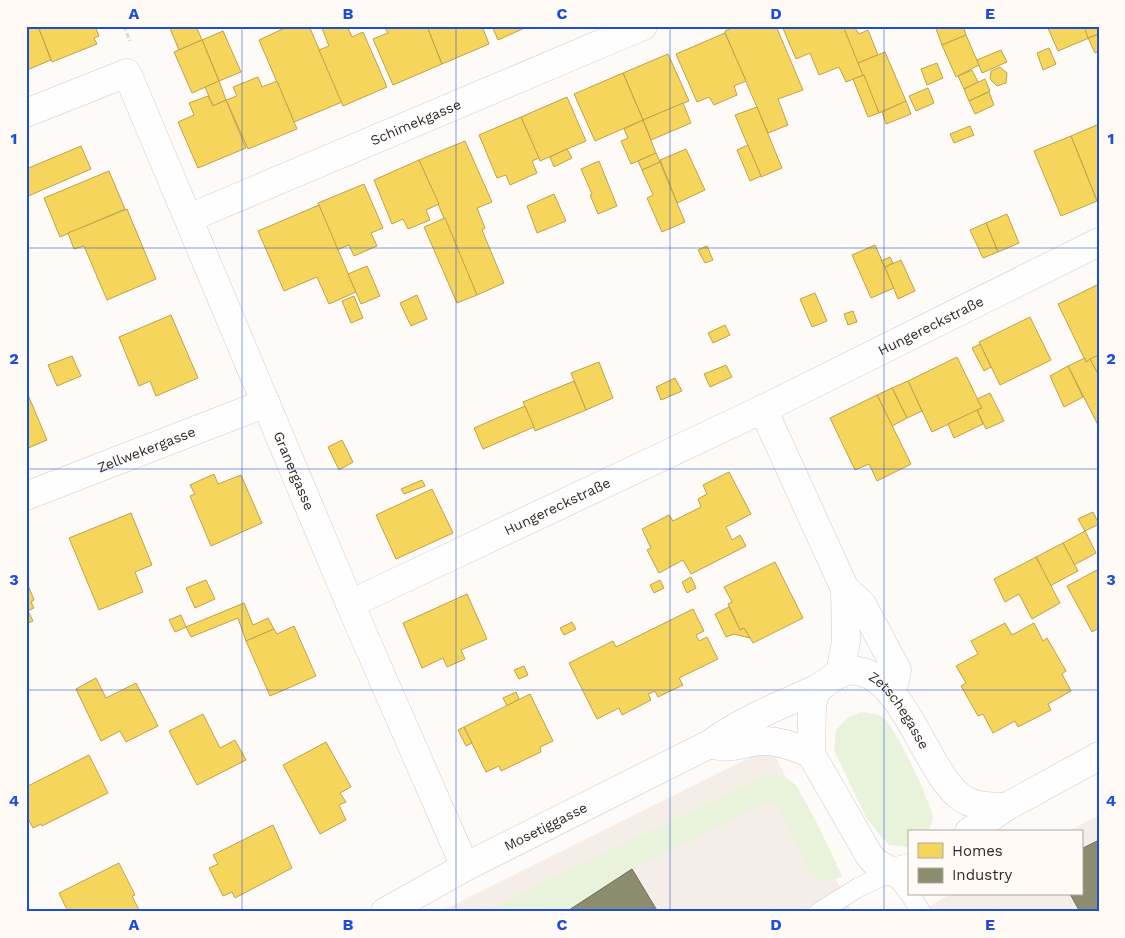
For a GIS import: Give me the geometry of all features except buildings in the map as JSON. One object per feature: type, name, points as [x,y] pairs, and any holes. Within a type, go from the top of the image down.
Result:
[{"type":"street","name":"Schimekgasse","points":[[188,218],[643,26]]},
{"type":"street","name":"Granergasse","points":[[26,112],[127,73],[350,604],[466,867]]},
{"type":"street","name":"Hungereckstraße","points":[[350,604],[763,409],[1099,242]]},
{"type":"street","name":"Zellwekergasse","points":[[26,496],[266,403]]},
{"type":"street","points":[[763,409],[845,589],[846,641],[840,674],[816,690],[812,705],[811,754],[844,810],[862,846],[875,862],[900,870]]},
{"type":"street","points":[[845,589],[862,604],[897,670],[892,695]]},
{"type":"street","name":"Zetschegasse","points":[[840,674],[844,671],[855,671],[866,673],[878,680],[892,695],[922,739],[941,774],[964,800],[985,806],[1006,806]]},
{"type":"street","name":"Mosetiggasse","points":[[394,910],[466,867],[710,744],[729,730],[795,698],[816,690]]},
{"type":"street","points":[[710,744],[722,748],[763,741],[789,744],[811,754]]},
{"type":"street","points":[[972,830],[1006,806],[1099,756]]},
{"type":"lane","points":[[819,912],[859,887],[900,870],[908,891]]},
{"type":"lane","points":[[910,896],[922,912]]},
{"type":"shaded area","points":[[771,747],[852,912],[439,912]]},
{"type":"shaded area","points":[[1099,815],[1099,912],[919,912],[947,896],[1082,896],[1082,830],[1071,830]]},
{"type":"green space","points":[[861,712],[881,716],[886,720],[898,738],[926,797],[933,817],[929,830],[908,830],[908,847],[889,845],[866,817],[834,750],[836,730],[846,719]]},
{"type":"green space","points":[[765,775],[775,775],[787,779],[796,785],[817,823],[842,876],[826,881],[811,873],[778,806],[766,802],[632,869],[566,912],[484,912]]}]
